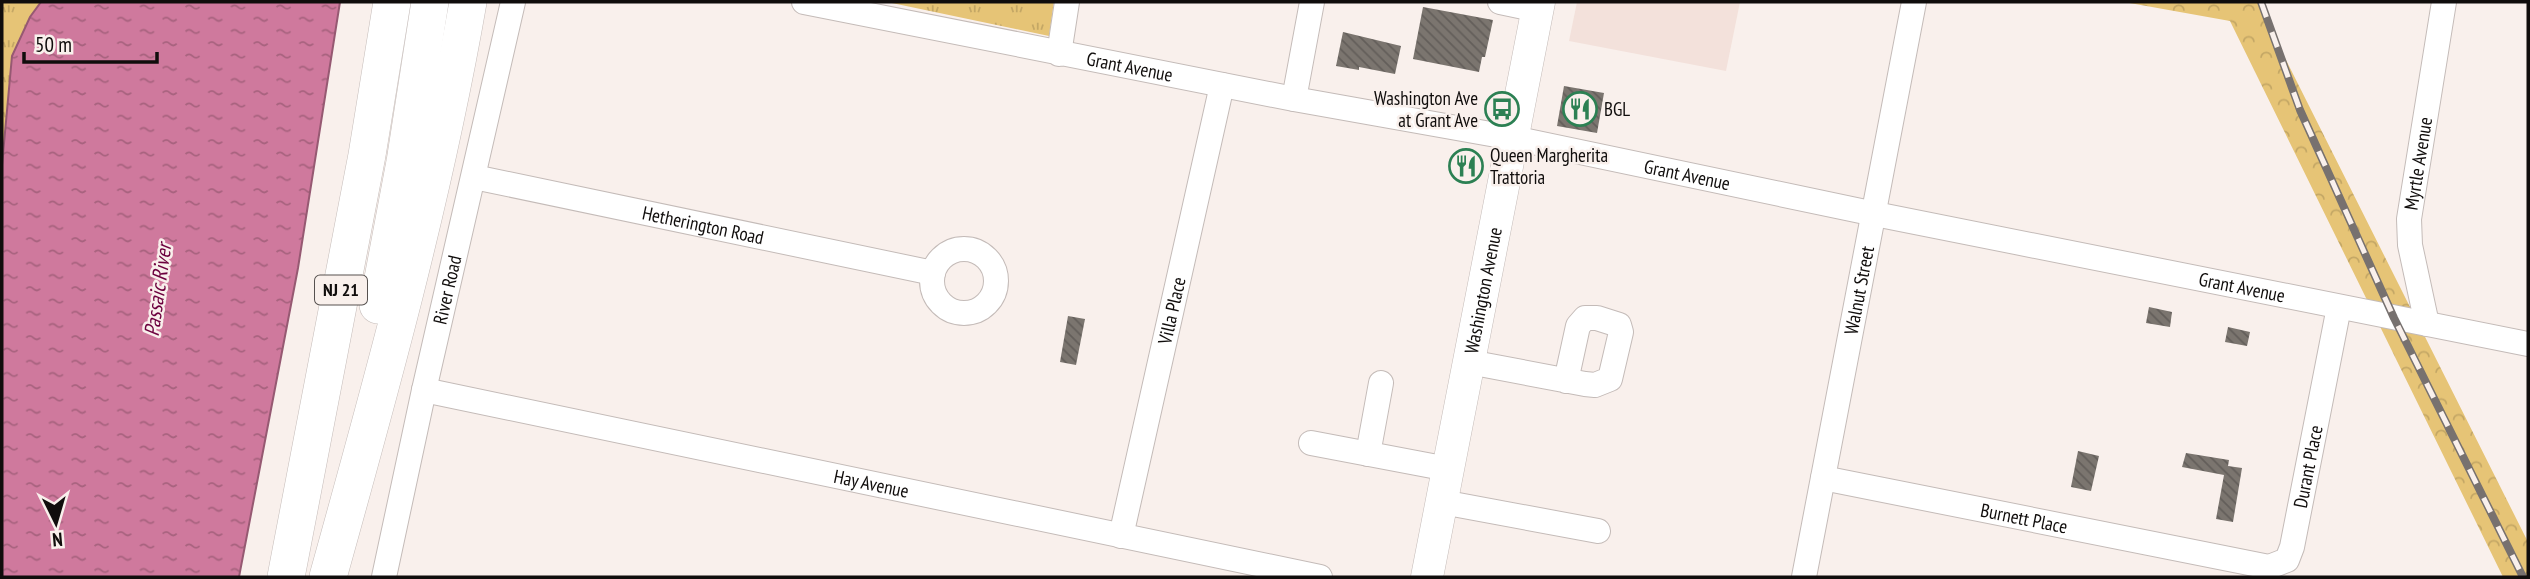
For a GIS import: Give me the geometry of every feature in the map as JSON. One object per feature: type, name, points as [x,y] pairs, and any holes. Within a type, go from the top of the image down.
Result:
[{"type":"highway","points":[[367,155],[375,2]]},
{"type":"highway","name":"NJ 21","points":[[286,577],[367,155],[391,2]]},
{"type":"highway","name":"NJ 21","points":[[327,577],[405,162],[430,2]]},
{"type":"highway","points":[[327,577],[377,401],[424,218],[468,2]]},
{"type":"main road","name":"Washington Avenue","points":[[1427,577],[1539,6]]},
{"type":"street","name":"River Road","points":[[384,577],[513,2]]},
{"type":"street","name":"Grant Avenue","points":[[804,2],[1059,54],[1513,138],[1875,214],[2528,344]]},
{"type":"street","points":[[1059,54],[1067,2]]},
{"type":"street","points":[[1294,99],[1312,2]]},
{"type":"street","points":[[1501,2],[1539,6]]},
{"type":"street","name":"Walnut Street","points":[[1804,577],[1914,2]]},
{"type":"street","name":"Myrtle Avenue","points":[[2427,324],[2410,245],[2409,219],[2444,2]]},
{"type":"street","name":"Villa Place","points":[[1121,536],[1222,85]]},
{"type":"street","name":"Hetherington Road","points":[[474,177],[933,273]]},
{"type":"street","name":"Durant Place","points":[[2224,559],[2270,567],[2287,560],[2292,547],[2339,307]]},
{"type":"street","points":[[1469,362],[1566,381]]},
{"type":"street","points":[[1368,454],[1381,383]]},
{"type":"street","name":"Hay Avenue","points":[[424,390],[1320,577]]},
{"type":"street","points":[[1311,443],[1448,469]]},
{"type":"street","name":"Burnett Place","points":[[1823,478],[2224,559]]},
{"type":"street","points":[[1441,502],[1598,531]]},
{"type":"shaded area","points":[[1577,2],[1740,2],[1726,71],[1569,41]]},
{"type":"green space","points":[[2,2],[41,2],[30,17],[2,165]]},
{"type":"green space","points":[[887,2],[1054,2],[1049,36]]},
{"type":"green space","points":[[2124,2],[2263,2],[2283,54],[2528,542],[2528,577],[2503,577],[2230,21]]},
{"type":"water","name":"Passaic River","points":[[41,2],[340,2],[298,268],[239,577],[2,577],[2,165],[12,56],[30,17]]},
{"type":"building","points":[[1423,7],[1493,20],[1479,72],[1413,59]]},
{"type":"building","points":[[1343,32],[1401,46],[1395,74],[1336,66]]},
{"type":"building","name":"BGL","points":[[1564,86],[1604,93],[1597,133],[1557,126]]},
{"type":"building","points":[[2149,307],[2172,312],[2170,327],[2146,323]]},
{"type":"building","points":[[1068,316],[1085,319],[1076,365],[1060,362]]},
{"type":"building","points":[[2228,327],[2250,332],[2247,346],[2225,342]]},
{"type":"building","points":[[2078,451],[2099,456],[2091,491],[2071,487]]},
{"type":"building","points":[[2186,453],[2229,460],[2228,466],[2242,468],[2233,522],[2216,519],[2224,475],[2182,467]]},
{"type":"railway","points":[[2261,2],[2300,110],[2394,318],[2523,577]]},
{"type":"place","name":"Washington Ave at Grant Ave","points":[[1502,109]]},
{"type":"place","name":"BGL","points":[[1580,109]]},
{"type":"place","name":"Queen Margherita Trattoria","points":[[1466,166]]}]
